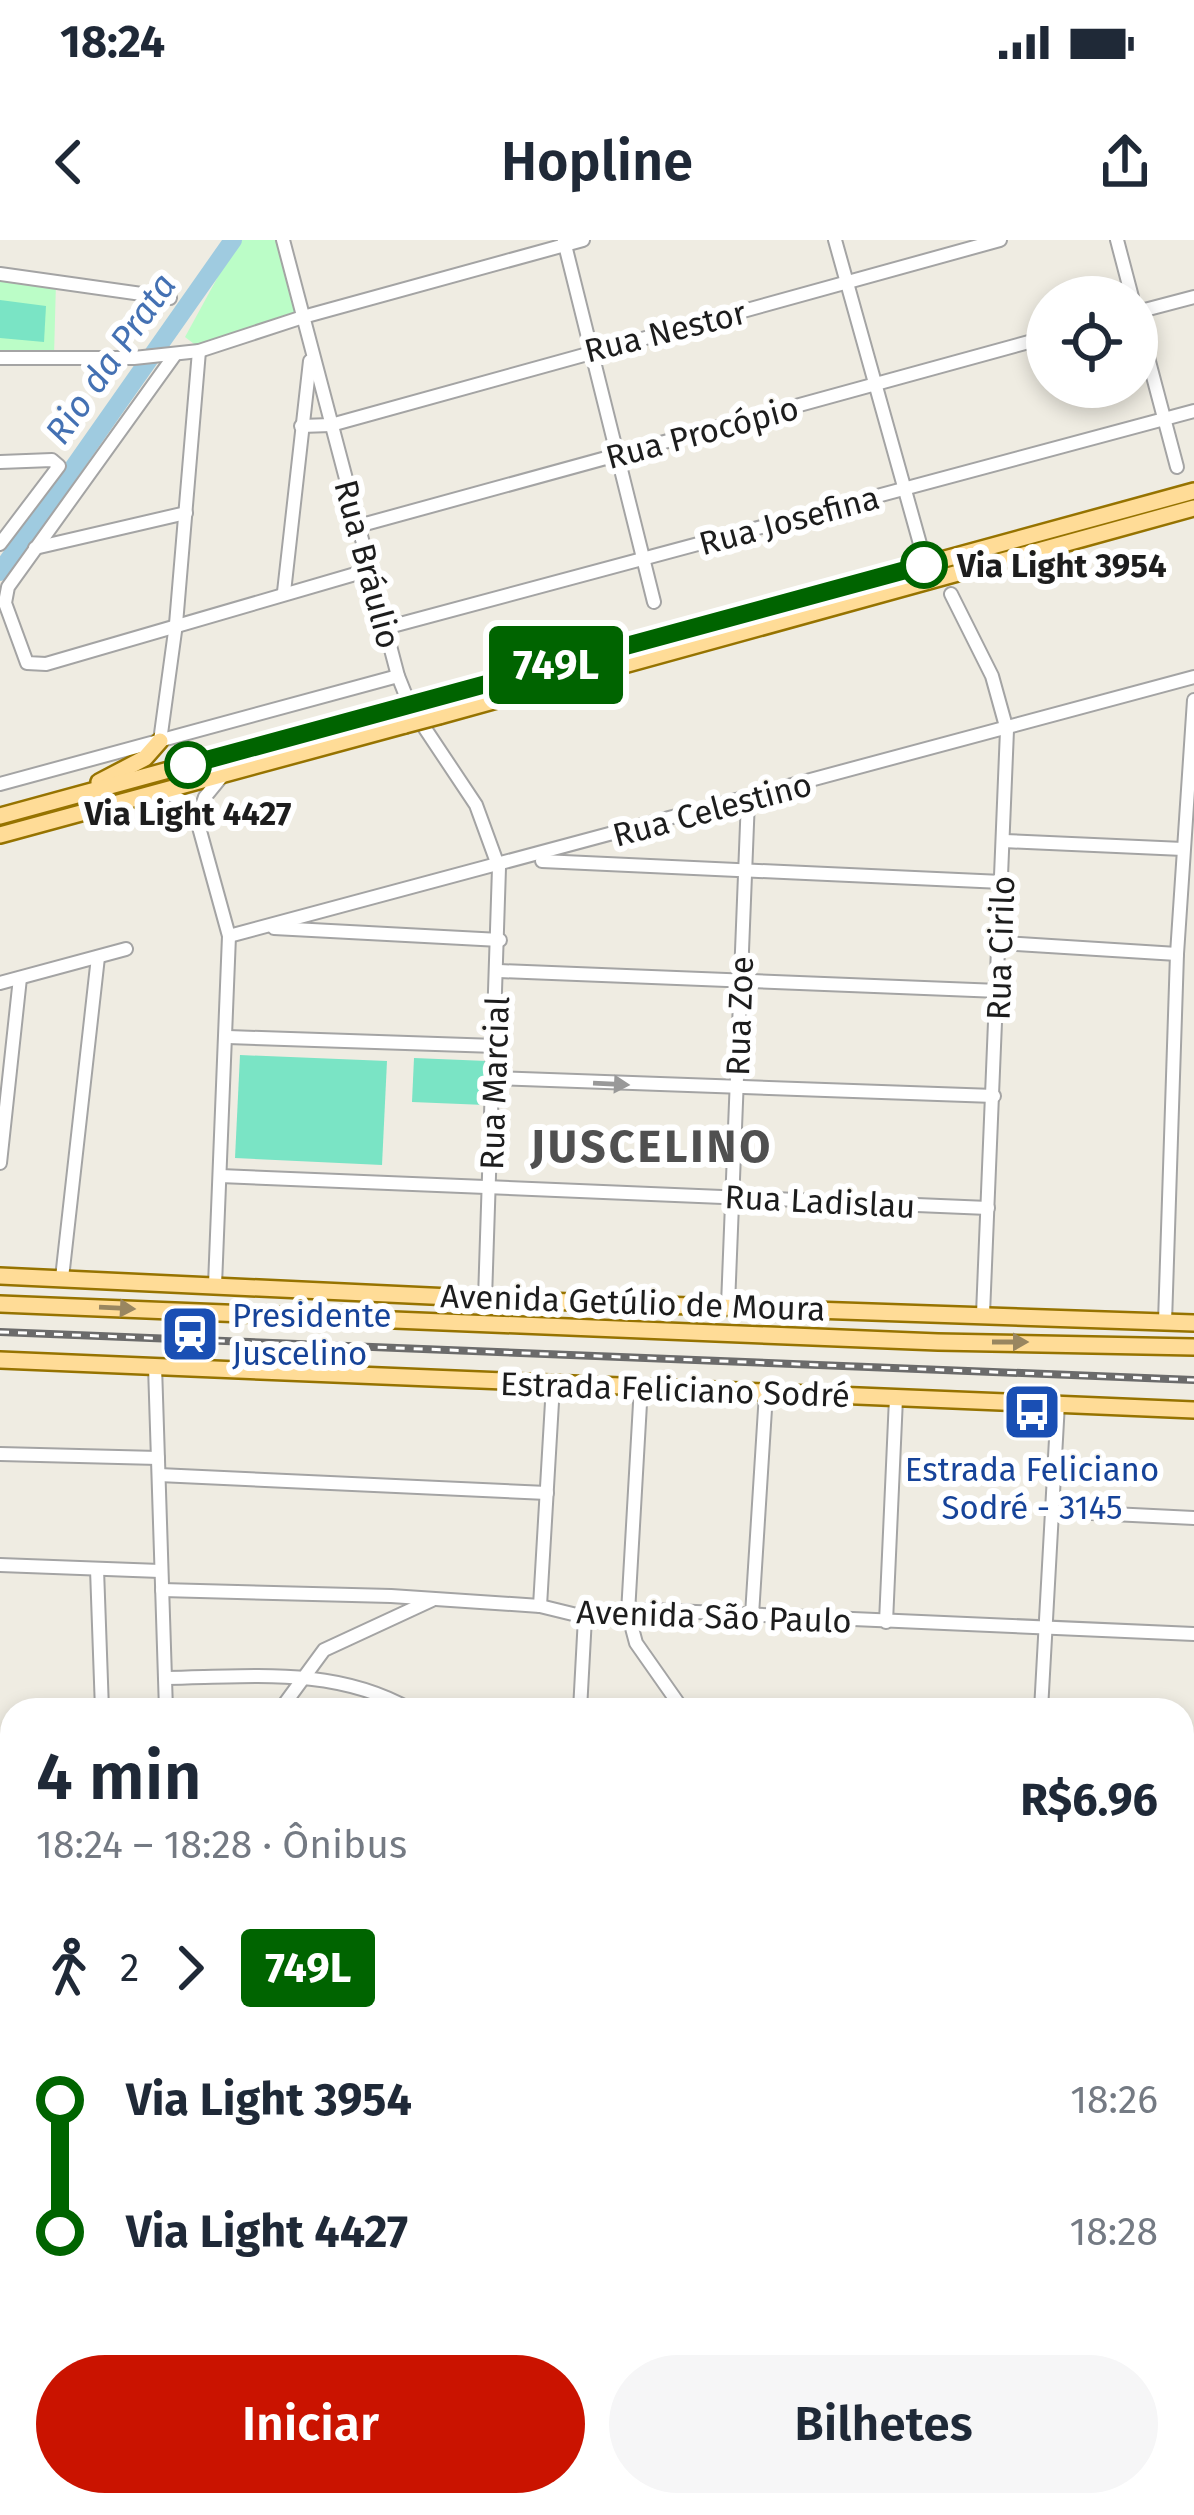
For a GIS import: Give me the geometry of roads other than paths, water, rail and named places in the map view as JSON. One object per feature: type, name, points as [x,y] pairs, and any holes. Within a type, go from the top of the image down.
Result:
[{"type":"main road","points":[[0,816],[1194,491]]},
{"type":"main road","points":[[0,835],[1194,508]]},
{"type":"main road","points":[[68,798],[139,762],[160,741]]},
{"type":"main road","name":"Avenida Getúlio de Moura","points":[[0,1276],[485,1299],[1194,1323]]},
{"type":"main road","name":"Avenida Getúlio de Moura","points":[[0,1304],[938,1342],[1194,1347]]},
{"type":"main road","points":[[831,1336],[893,1332],[906,1324],[900,1316],[868,1310]]},
{"type":"main road","points":[[938,1342],[928,1330],[934,1319],[976,1319],[983,1314]]},
{"type":"main road","name":"Estrada Feliciano Sodré","points":[[0,1360],[1194,1410]]},
{"type":"street","name":"Rua Bráulio","points":[[283,240],[398,676],[410,706],[476,806],[499,868]]},
{"type":"street","points":[[0,358],[167,357],[199,351],[303,317],[584,240]]},
{"type":"street","points":[[835,240],[922,551]]},
{"type":"street","name":"Rua Nestor","points":[[301,426],[331,425],[590,349],[1000,240]]},
{"type":"street","points":[[1117,240],[1126,276]]},
{"type":"street","points":[[564,242],[654,602]]},
{"type":"street","points":[[0,274],[170,298]]},
{"type":"street","points":[[1158,308],[1194,297]]},
{"type":"street","name":"Rua Procópio","points":[[358,526],[1026,343]]},
{"type":"street","points":[[160,741],[176,624],[199,351]]},
{"type":"street","points":[[284,592],[312,351]]},
{"type":"street","points":[[167,357],[5,594],[27,663],[46,664],[369,570]]},
{"type":"street","points":[[1158,396],[1177,467]]},
{"type":"street","name":"Rua Josefina","points":[[385,628],[1194,411]]},
{"type":"street","points":[[0,461],[52,460],[58,466],[0,544]]},
{"type":"street","points":[[34,548],[185,513]]},
{"type":"street","name":"Rua Cirilo","points":[[951,594],[992,676],[1007,730],[1002,943],[983,1314]]},
{"type":"street","points":[[0,784],[398,676]]},
{"type":"street","name":"Rua Celestino","points":[[230,936],[499,868],[1194,677]]},
{"type":"street","points":[[1165,1322],[1177,954],[1194,700]]},
{"type":"street","points":[[197,820],[205,797],[223,774]]},
{"type":"street","points":[[161,790],[182,799],[197,820],[230,936],[215,1285]]},
{"type":"street","name":"Rua Zoe","points":[[728,1305],[748,799]]},
{"type":"street","points":[[1004,841],[1183,849]]},
{"type":"street","points":[[527,860],[1002,882]]},
{"type":"street","name":"Rua Marcial","points":[[485,1299],[499,868]]},
{"type":"street","points":[[333,910],[337,934]]},
{"type":"street","points":[[265,927],[500,940]]},
{"type":"street","points":[[1002,943],[1177,954]]},
{"type":"street","points":[[0,983],[126,949]]},
{"type":"street","points":[[62,1278],[98,956]]},
{"type":"street","points":[[499,971],[999,991]]},
{"type":"street","points":[[0,1163],[5,1055],[20,978]]},
{"type":"street","points":[[228,1037],[496,1046]]},
{"type":"street","points":[[494,1078],[994,1096]]},
{"type":"street","name":"Rua Ladislau","points":[[220,1176],[988,1208]]},
{"type":"street","points":[[155,1366],[166,1698]]},
{"type":"street","points":[[540,1606],[553,1385]]},
{"type":"street","points":[[641,1385],[628,1612],[636,1642],[674,1698]]},
{"type":"street","points":[[752,1615],[766,1393]]},
{"type":"street","points":[[886,1622],[896,1398]]},
{"type":"street","points":[[1042,1698],[1058,1403]]},
{"type":"street","points":[[0,1454],[158,1458]]},
{"type":"street","points":[[159,1475],[547,1493]]},
{"type":"street","points":[[1051,1510],[1194,1518]]},
{"type":"street","points":[[0,1565],[160,1571]]},
{"type":"street","points":[[98,1569],[102,1698]]},
{"type":"street","name":"Avenida São Paulo","points":[[162,1590],[540,1606],[585,1617],[628,1612],[752,1615],[1194,1634]]},
{"type":"street","points":[[288,1698],[338,1641],[433,1600]]},
{"type":"street","points":[[581,1698],[585,1617]]},
{"type":"street","points":[[165,1678],[304,1676],[348,1683],[383,1698]]},
{"type":"waterway","name":"Rio da Prata","points":[[0,572],[233,240]]},
{"type":"railway","points":[[0,1332],[1194,1380]]},
{"type":"place","name":"Via Light 3954","points":[[924,565]]},
{"type":"place","name":"Via Light 4427","points":[[188,765]]},
{"type":"place","name":"Presidente Juscelino","points":[[190,1334]]},
{"type":"place","name":"Estrada Feliciano Sodré - 3145","points":[[1032,1412]]},
{"type":"district","name":"JUSCELINO","points":[[652,1146]]}]
